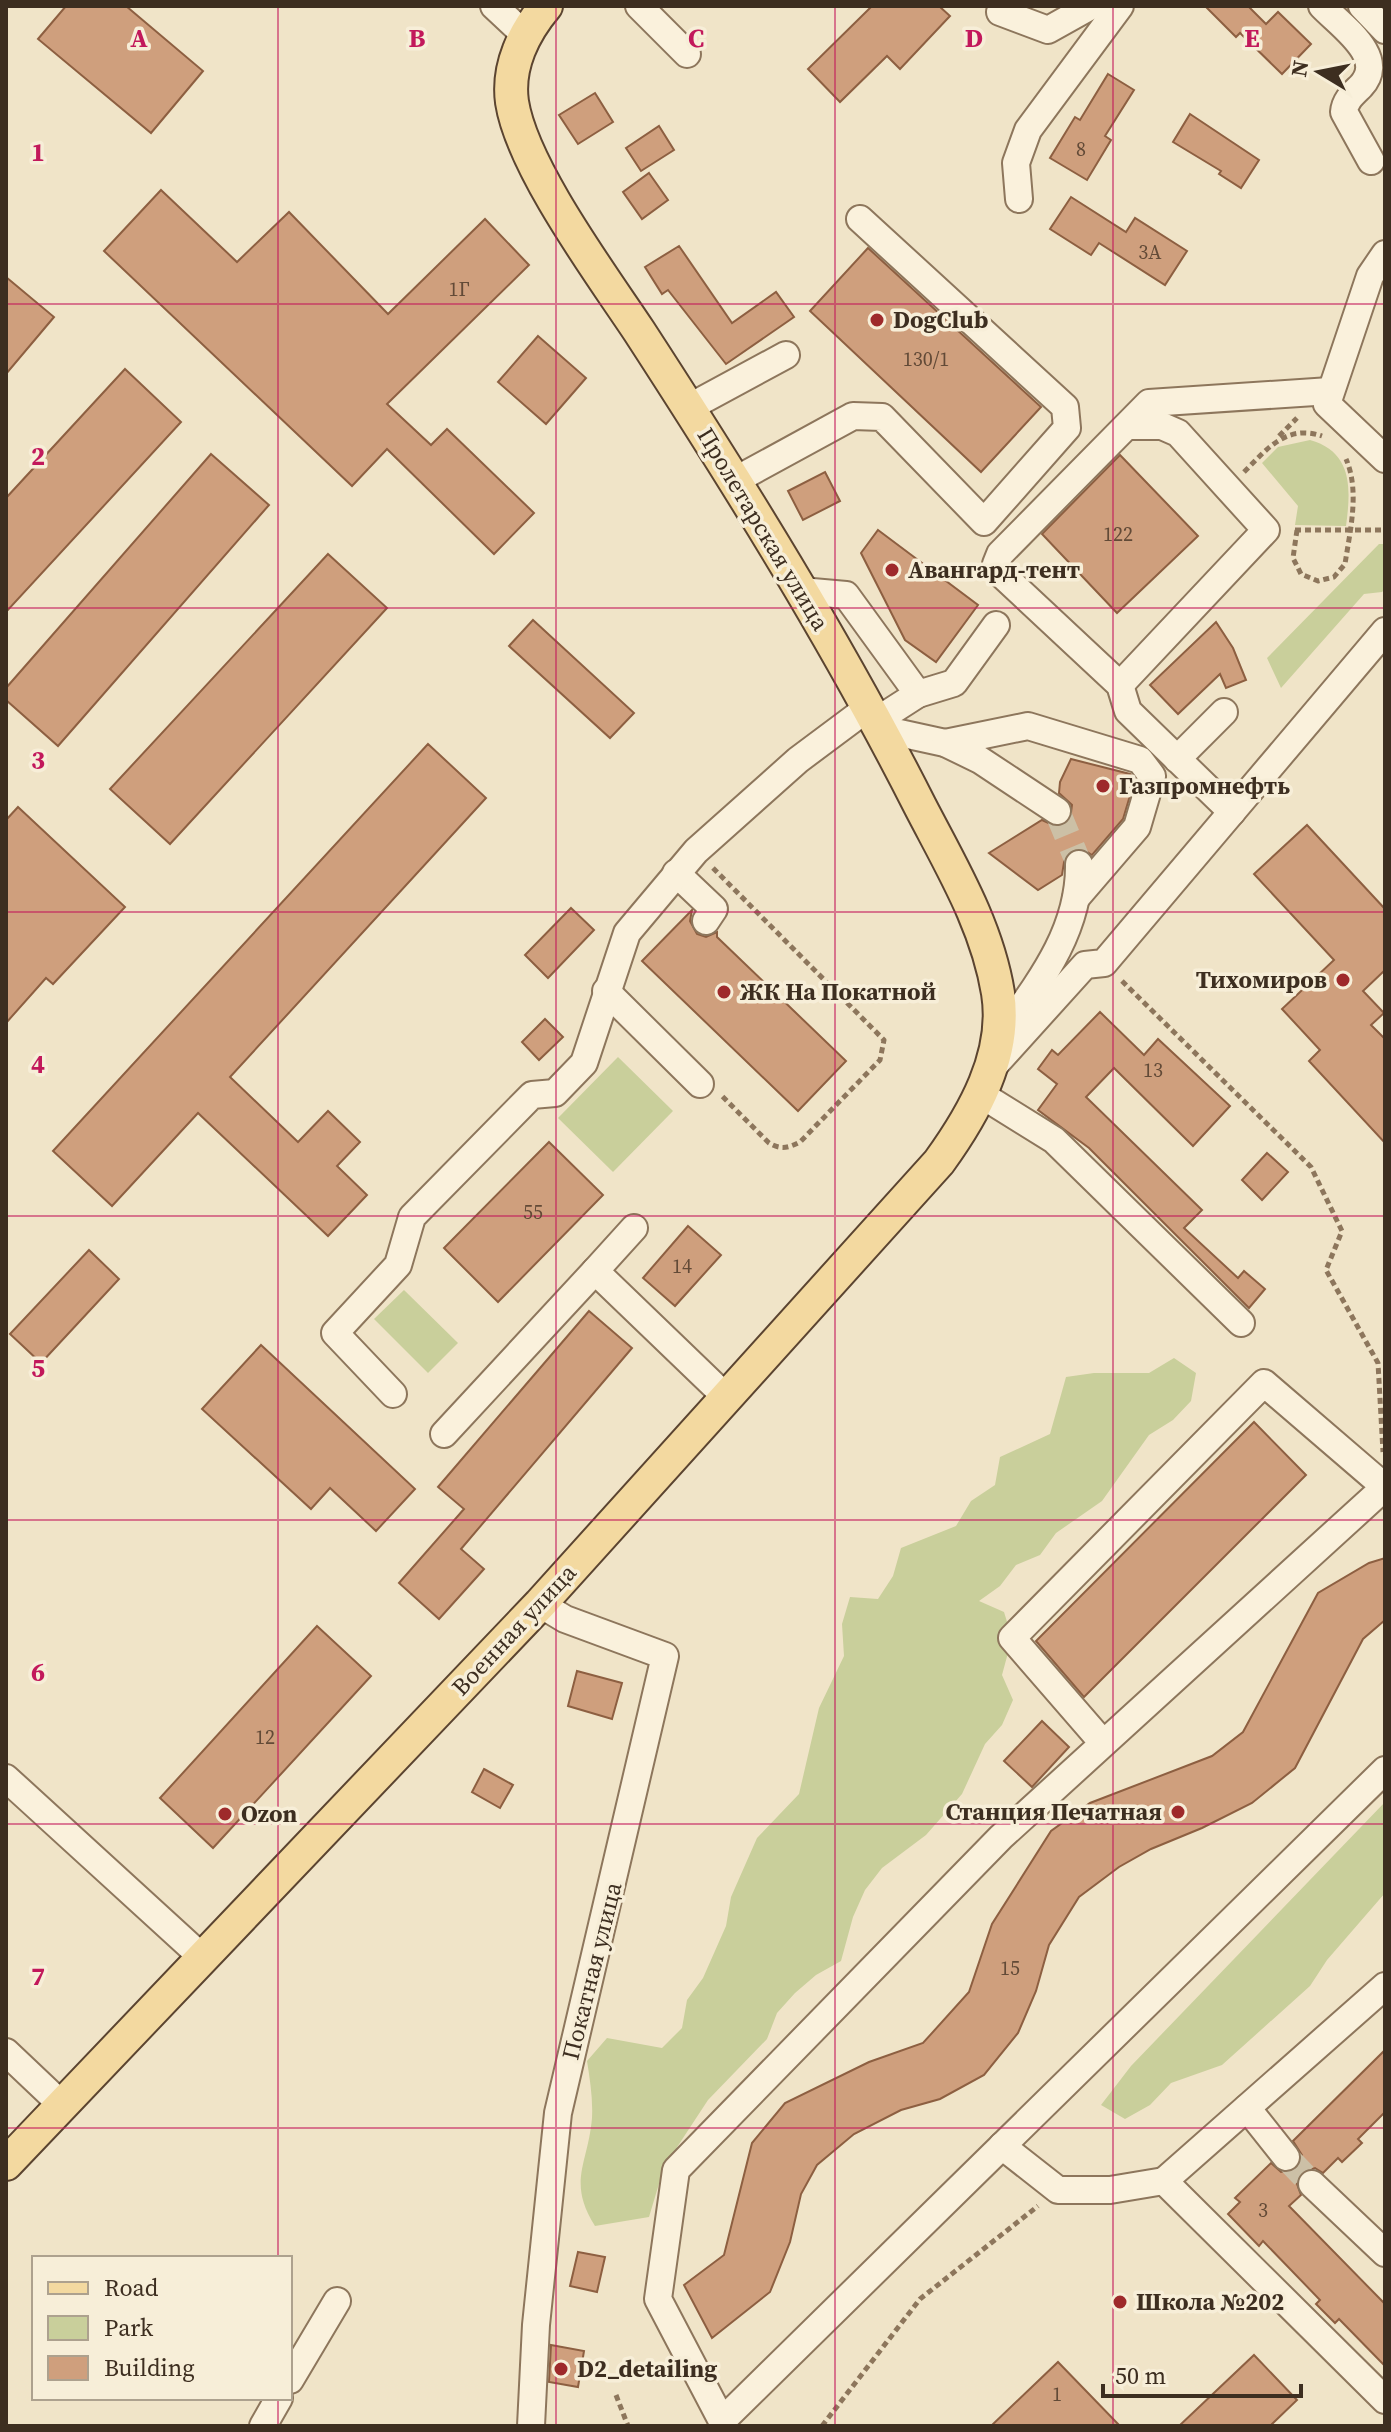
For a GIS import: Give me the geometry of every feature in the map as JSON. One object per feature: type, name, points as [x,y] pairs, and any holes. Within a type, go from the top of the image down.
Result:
[{"type":"main road","name":"Пролетарская улица","points":[[546,6],[523,33],[513,75],[512,101],[525,143],[571,227],[801,591],[875,719],[977,918],[998,994],[998,1040],[984,1083]]},
{"type":"main road","name":"Военная улица","points":[[6,2164],[540,1604],[939,1162],[970,1119],[984,1083]]},
{"type":"street","points":[[494,6],[523,33]]},
{"type":"street","points":[[639,6],[687,54]]},
{"type":"street","points":[[1000,12],[1048,30],[1091,6]]},
{"type":"street","points":[[1019,199],[1016,163],[1028,130],[1120,6]]},
{"type":"street","points":[[1322,6],[1359,43],[1370,61],[1368,78],[1348,99],[1344,112],[1371,161]]},
{"type":"street","points":[[1342,6],[1385,51]]},
{"type":"street","points":[[1362,6],[1385,30]]},
{"type":"street","points":[[734,481],[853,416],[882,417],[984,522],[1067,428],[1065,407],[860,219]]},
{"type":"street","points":[[1385,254],[1370,276],[1327,404],[1385,459]]},
{"type":"street","points":[[688,408],[786,355]]},
{"type":"street","points":[[1232,812],[1128,711],[1120,685],[999,572],[996,564],[1000,554],[1143,407],[1157,401],[1330,391]]},
{"type":"street","points":[[1120,685],[1266,530],[1229,487],[1171,429],[1127,426]]},
{"type":"street","points":[[801,591],[846,595],[918,694]]},
{"type":"street","points":[[393,1394],[337,1339],[337,1328],[398,1265],[412,1217],[532,1095],[555,1093],[584,1063],[606,991],[631,927],[696,851],[798,760],[918,694],[954,683],[996,625]]},
{"type":"street","points":[[1241,1323],[1054,1140],[984,1083],[1085,965],[1104,963],[1385,631]]},
{"type":"street","points":[[1177,759],[1224,712]]},
{"type":"street","points":[[875,719],[945,743],[980,760],[1057,811]]},
{"type":"street","points":[[945,743],[1028,726],[1140,760],[1152,776],[1137,827],[1076,898]]},
{"type":"street","points":[[998,1040],[1069,932],[1079,864]]},
{"type":"street","points":[[676,873],[714,909],[706,921]]},
{"type":"street","points":[[606,991],[708,1087]]},
{"type":"street","points":[[444,1434],[634,1228]]},
{"type":"street","points":[[595,1271],[726,1397]]},
{"type":"street","points":[[1103,1743],[1012,1638],[1264,1383],[1385,1487],[1001,1837],[676,2170],[658,2299],[722,2421],[1385,1770]]},
{"type":"street","name":"Покатная улица","points":[[531,2426],[536,2325],[558,2113],[665,1656],[565,1619],[540,1604]]},
{"type":"street","points":[[6,1778],[203,1958]]},
{"type":"street","points":[[1002,2146],[1058,2190],[1110,2190],[1164,2181],[1385,1986]]},
{"type":"street","points":[[6,2052],[62,2105]]},
{"type":"street","points":[[1247,2108],[1286,2157]]},
{"type":"street","points":[[1164,2181],[1385,2400]]},
{"type":"street","points":[[1312,2184],[1385,2253]]},
{"type":"street","points":[[292,2377],[337,2301]]},
{"type":"street","points":[[263,2426],[278,2400]]},
{"type":"path","points":[[1229,487],[1305,410]]},
{"type":"path","points":[[1276,440],[1292,433],[1311,432],[1328,439]]},
{"type":"path","points":[[1297,530],[1296,567],[1301,574],[1326,581],[1341,572],[1350,530],[1352,473],[1341,449]]},
{"type":"path","points":[[1266,530],[1385,530]]},
{"type":"path","points":[[696,851],[884,1040],[880,1060],[800,1142],[789,1148],[778,1148],[769,1143],[708,1087]]},
{"type":"path","points":[[1104,963],[1311,1167],[1342,1231],[1326,1270],[1378,1363],[1385,1487]]},
{"type":"path","points":[[822,2426],[920,2299],[1058,2190]]},
{"type":"path","points":[[616,2395],[628,2426]]},
{"type":"green space","points":[[1310,440],[1334,453],[1342,463],[1349,499],[1346,526],[1295,525],[1298,506],[1262,463],[1278,447]]},
{"type":"green space","points":[[1379,544],[1385,544],[1385,589],[1364,594],[1281,688],[1267,658]]},
{"type":"green space","points":[[618,1057],[673,1111],[613,1172],[558,1118]]},
{"type":"green space","points":[[404,1290],[458,1343],[428,1373],[374,1319]]},
{"type":"green space","points":[[1174,1358],[1196,1373],[1191,1401],[1173,1420],[1149,1435],[1102,1501],[1056,1533],[1040,1555],[1016,1565],[1000,1586],[979,1601],[1004,1612],[1012,1638],[1002,1675],[1013,1700],[1002,1725],[985,1744],[962,1794],[926,1835],[882,1868],[865,1890],[853,1917],[841,1961],[816,1975],[795,1993],[777,2013],[767,2039],[708,2100],[664,2167],[649,2217],[595,2226],[582,2197],[581,2184],[592,2118],[587,2061],[607,2038],[662,2048],[682,2028],[687,2000],[703,1978],[726,1926],[731,1897],[757,1838],[799,1794],[819,1708],[844,1656],[842,1624],[850,1597],[878,1599],[893,1576],[901,1548],[956,1526],[971,1501],[995,1485],[1000,1457],[1050,1434],[1066,1377],[1094,1373],[1149,1373]]},
{"type":"green space","points":[[1385,1802],[1385,1893],[1327,1960],[1310,1986],[1222,2065],[1171,2083],[1150,2105],[1125,2119],[1101,2105],[1131,2066]]},
{"type":"building","points":[[66,6],[126,6],[203,71],[151,133],[38,39]]},
{"type":"building","points":[[872,6],[939,6],[950,16],[900,69],[887,56],[840,102],[808,69]]},
{"type":"building","points":[[1205,6],[1248,6],[1266,24],[1278,12],[1311,44],[1282,74],[1240,33],[1236,37]]},
{"type":"building","points":[[1108,74],[1134,90],[1105,136],[1111,140],[1087,180],[1050,158],[1075,117],[1080,120]]},
{"type":"building","points":[[595,93],[613,122],[578,144],[559,115]]},
{"type":"building","points":[[1190,114],[1259,160],[1241,188],[1219,174],[1221,171],[1173,142]]},
{"type":"building","points":[[659,126],[674,150],[641,171],[626,148]]},
{"type":"building","points":[[649,173],[668,200],[642,219],[623,192]]},
{"type":"building","points":[[161,190],[237,262],[289,212],[388,314],[485,219],[529,265],[387,404],[431,445],[447,429],[534,513],[494,554],[387,449],[352,486],[104,251]]},
{"type":"building","points":[[1071,197],[1126,232],[1135,218],[1187,251],[1165,285],[1099,243],[1091,255],[1050,229]]},
{"type":"building","points":[[679,246],[732,323],[776,292],[794,317],[726,364],[668,290],[662,294],[645,267]]},
{"type":"building","points":[[868,248],[1041,407],[981,472],[810,311]]},
{"type":"building","points":[[6,277],[54,317],[6,374]]},
{"type":"building","points":[[538,336],[586,378],[546,424],[498,382]]},
{"type":"building","points":[[125,369],[181,422],[6,612],[6,498]]},
{"type":"building","points":[[211,454],[269,505],[58,746],[6,700],[6,688]]},
{"type":"building","points":[[1120,455],[1198,536],[1117,613],[1042,534]]},
{"type":"building","points":[[825,472],[840,501],[803,520],[788,491]]},
{"type":"building","points":[[878,530],[978,605],[936,662],[905,640],[861,553]]},
{"type":"building","points":[[328,554],[387,608],[170,844],[110,789]]},
{"type":"building","points":[[533,620],[634,713],[610,738],[509,646]]},
{"type":"building","points":[[1216,622],[1233,648],[1246,680],[1226,688],[1220,674],[1178,714],[1150,685]]},
{"type":"building","points":[[428,744],[486,798],[230,1077],[298,1142],[328,1111],[360,1142],[337,1166],[367,1195],[328,1236],[198,1113],[112,1206],[53,1151]]},
{"type":"building","points":[[1071,759],[1130,774],[1134,778],[1129,787],[1132,789],[1123,819],[1092,855],[1081,848],[1071,850],[1065,856],[1062,875],[1038,890],[989,853],[1042,820],[1057,827],[1070,820],[1072,805],[1059,793],[1060,782]]},
{"type":"building","points":[[18,807],[125,907],[53,984],[46,978],[6,1023],[6,820]]},
{"type":"building","name":"Тихомиров","points":[[1307,825],[1385,909],[1385,970],[1363,991],[1384,1013],[1371,1025],[1385,1039],[1385,1143],[1309,1061],[1320,1050],[1282,1009],[1334,960],[1254,874]]},
{"type":"building","points":[[571,908],[594,930],[548,978],[525,955]]},
{"type":"building","name":"ЖК На Покатной","points":[[692,910],[690,921],[697,934],[706,937],[717,932],[717,937],[846,1061],[798,1111],[642,961]]},
{"type":"building","points":[[1100,1012],[1144,1055],[1158,1039],[1230,1106],[1193,1146],[1114,1068],[1086,1097],[1202,1210],[1184,1228],[1238,1278],[1244,1271],[1265,1289],[1249,1308],[1089,1148],[1038,1110],[1057,1084],[1038,1069],[1052,1050],[1058,1055]]},
{"type":"building","points":[[545,1019],[563,1037],[539,1060],[522,1042]]},
{"type":"building","points":[[549,1142],[603,1195],[498,1302],[444,1248]]},
{"type":"building","points":[[1267,1153],[1288,1172],[1262,1200],[1242,1180]]},
{"type":"building","points":[[688,1226],[721,1255],[675,1306],[643,1278]]},
{"type":"building","points":[[89,1250],[119,1279],[41,1363],[10,1334]]},
{"type":"building","points":[[589,1311],[632,1348],[461,1549],[484,1569],[439,1619],[399,1583],[464,1509],[438,1487]]},
{"type":"building","points":[[261,1345],[415,1489],[376,1531],[330,1488],[311,1509],[202,1409]]},
{"type":"building","points":[[1254,1422],[1306,1475],[1084,1697],[1036,1641]]},
{"type":"building","points":[[1385,1558],[1385,1620],[1363,1639],[1295,1768],[1252,1803],[1151,1849],[1119,1867],[1079,1897],[1049,1945],[1036,1991],[1018,2033],[984,2075],[940,2099],[901,2110],[854,2134],[817,2165],[801,2194],[790,2242],[770,2292],[712,2338],[684,2285],[724,2255],[752,2143],[785,2103],[869,2062],[923,2043],[969,1992],[992,1924],[1051,1831],[1090,1803],[1212,1756],[1243,1732],[1318,1593],[1369,1563]]},
{"type":"building","points":[[317,1626],[371,1676],[213,1848],[160,1798]]},
{"type":"building","points":[[577,1671],[622,1683],[612,1719],[568,1706]]},
{"type":"building","points":[[1042,1721],[1069,1747],[1032,1787],[1004,1761]]},
{"type":"building","points":[[484,1769],[513,1785],[500,1808],[472,1792]]},
{"type":"building","points":[[1385,2050],[1385,2112],[1358,2139],[1362,2143],[1342,2162],[1338,2158],[1323,2173],[1315,2168],[1301,2173],[1296,2181],[1301,2195],[1289,2206],[1385,2304],[1385,2366],[1339,2319],[1335,2323],[1316,2304],[1320,2300],[1263,2241],[1259,2246],[1228,2214],[1240,2202],[1235,2198],[1271,2163],[1281,2172],[1296,2169],[1302,2155],[1293,2141]]},
{"type":"building","points":[[578,2252],[605,2257],[597,2292],[570,2286]]},
{"type":"building","points":[[551,2345],[584,2351],[578,2387],[549,2382]]},
{"type":"building","name":"Школа №202","points":[[1254,2355],[1297,2400],[1270,2426],[1179,2426]]},
{"type":"building","points":[[1058,2362],[1120,2426],[991,2426]]},
{"type":"tunnel","points":[[1057,811],[1079,864]]},
{"type":"tunnel","points":[[1286,2157],[1312,2184]]},
{"type":"place","name":"DogClub","points":[[877,320]]},
{"type":"place","name":"Авангард-тент","points":[[892,570]]},
{"type":"place","name":"Газпромнефть","points":[[1103,786]]},
{"type":"place","name":"Тихомиров","points":[[1343,980]]},
{"type":"place","name":"ЖК На Покатной","points":[[724,992]]},
{"type":"place","name":"Станция Печатная","points":[[1178,1812]]},
{"type":"place","name":"Ozon","points":[[225,1814]]},
{"type":"place","name":"Школа №202","points":[[1120,2302]]},
{"type":"place","name":"D2_detailing","points":[[561,2369]]}]
